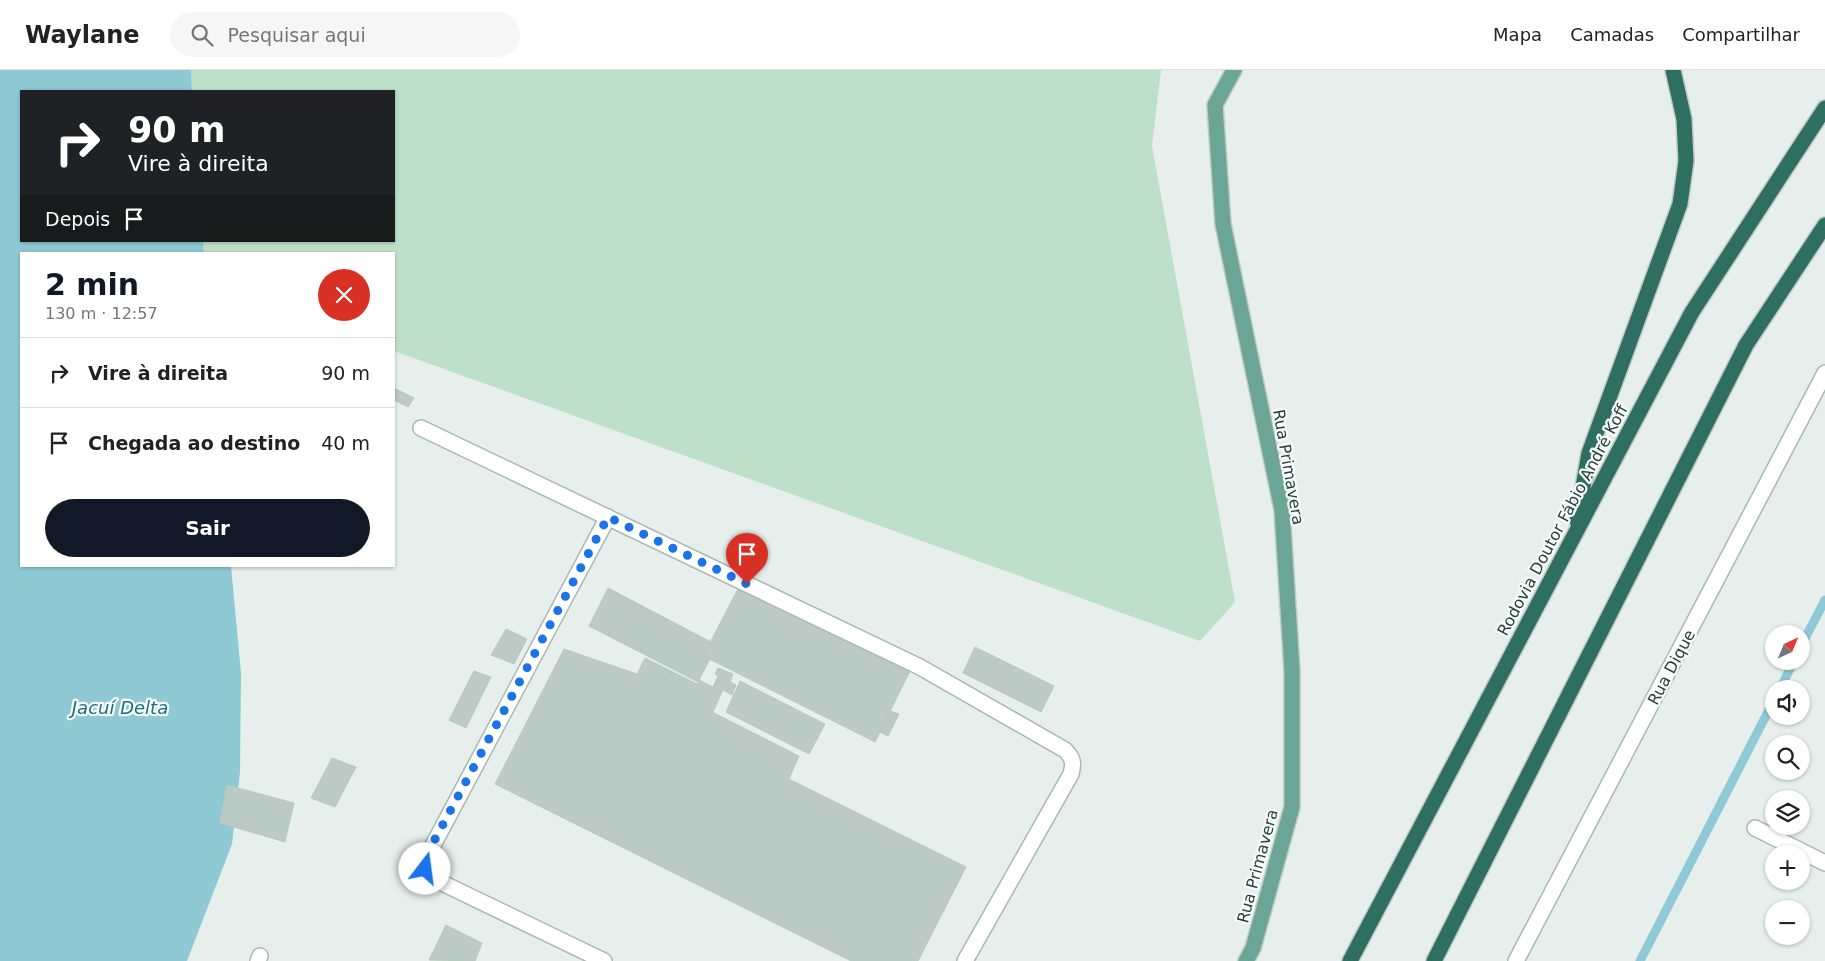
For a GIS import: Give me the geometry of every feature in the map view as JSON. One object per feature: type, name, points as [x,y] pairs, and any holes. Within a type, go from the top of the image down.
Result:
[{"type":"highway","points":[[1575,534],[1589,453],[1680,204],[1686,161],[1684,119],[1673,70]]},
{"type":"highway","name":"Rodovia Doutor Fábio André Koff","points":[[1350,961],[1692,312],[1825,108]]},
{"type":"highway","points":[[1434,961],[1746,345],[1825,225]]},
{"type":"main road","name":"Rua Primavera","points":[[1234,70],[1215,104],[1223,224],[1282,510],[1292,671],[1292,807],[1253,948],[1246,961]]},
{"type":"street","name":"Rua Dique","points":[[1516,961],[1825,373]]},
{"type":"street","points":[[421,428],[920,667],[1065,750],[1071,756],[1074,765],[1071,774],[965,961]]},
{"type":"street","points":[[604,961],[434,879],[425,869],[424,862],[608,517]]},
{"type":"street","points":[[1755,828],[1825,864]]},
{"type":"green space","points":[[191,70],[1161,70],[1152,146],[1235,602],[1200,641],[395,351],[395,252],[204,252],[203,242],[395,242],[395,90],[192,90]]},
{"type":"water","name":"Jacuí Delta","points":[[0,70],[191,70],[192,90],[20,90],[20,242],[203,242],[204,252],[20,252],[20,567],[231,567],[241,673],[240,772],[232,844],[187,961],[0,961]]},
{"type":"building","points":[[395,388],[414,398],[408,407],[395,400]]},
{"type":"building","points":[[740,585],[910,671],[875,742],[703,656]]},
{"type":"building","points":[[608,588],[711,642],[703,656],[710,659],[698,682],[589,626]]},
{"type":"building","points":[[506,629],[527,639],[514,664],[491,655]]},
{"type":"building","points":[[975,647],[1054,686],[1041,712],[963,673]]},
{"type":"building","points":[[564,649],[637,674],[799,756],[789,779],[966,867],[918,961],[851,961],[495,784]]},
{"type":"building","points":[[645,658],[671,671],[663,686],[637,674]]},
{"type":"building","points":[[718,668],[733,674],[730,682],[736,685],[732,695],[723,690],[713,712],[663,686],[671,671],[697,684],[699,680],[713,687],[718,676],[715,674]]},
{"type":"building","points":[[474,671],[491,677],[466,728],[449,720]]},
{"type":"building","points":[[740,681],[825,724],[809,754],[726,712]]},
{"type":"building","points":[[890,711],[899,714],[888,736],[880,732]]},
{"type":"building","points":[[332,758],[356,767],[335,807],[311,798]]},
{"type":"building","points":[[227,785],[294,803],[285,842],[220,823]]},
{"type":"building","points":[[446,925],[482,943],[475,961],[429,960]]},
{"type":"waterway","points":[[1810,629],[1825,600]]},
{"type":"waterway","points":[[1784,680],[1790,670]]},
{"type":"waterway","points":[[1640,961],[1765,718]]},
{"type":"route","points":[[425,869],[424,862],[426,856],[608,517],[747,584]]}]
